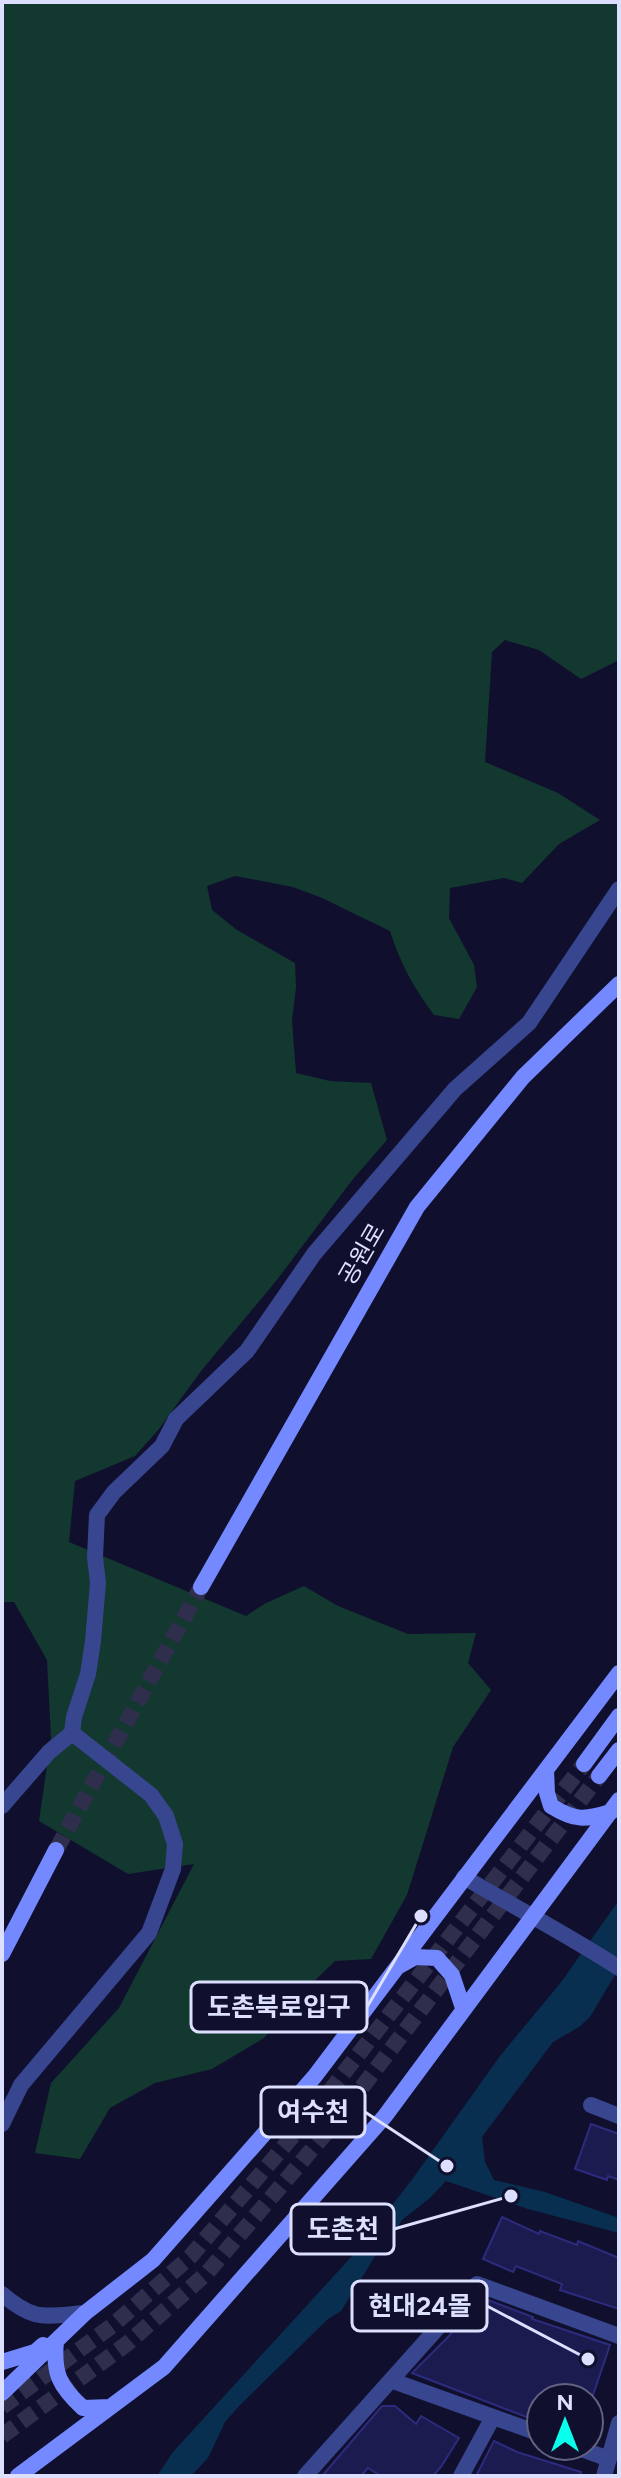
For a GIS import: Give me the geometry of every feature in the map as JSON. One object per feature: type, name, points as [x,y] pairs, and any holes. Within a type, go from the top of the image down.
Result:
[{"type":"main road","name":"공원로","points":[[201,1587],[417,1207],[523,1077],[619,984]]},
{"type":"main road","points":[[2,2362],[35,2352],[153,2260],[315,2076],[619,1673]]},
{"type":"main road","points":[[584,1764],[619,1716]]},
{"type":"main road","points":[[599,1776],[619,1750]]},
{"type":"main road","points":[[546,1770],[551,1806],[566,1815],[587,1820],[615,1806]]},
{"type":"main road","points":[[18,2476],[164,2367],[385,2116],[615,1806]]},
{"type":"main road","points":[[2,1954],[56,1850]]},
{"type":"main road","points":[[395,1969],[415,1957],[437,1958],[452,1975],[463,2008]]},
{"type":"main road","points":[[2,2393],[85,2313]]},
{"type":"main road","points":[[56,2341],[54,2361],[57,2377],[68,2394],[83,2408],[110,2407]]},
{"type":"street","points":[[2,1806],[49,1752],[72,1733],[88,1674],[93,1641],[98,1583],[95,1557],[97,1515],[114,1492],[162,1446],[176,1419],[247,1351],[314,1254],[455,1089],[529,1023],[619,889]]},
{"type":"street","points":[[2,2124],[21,2085],[149,1933],[173,1869],[175,1844],[166,1816],[151,1795],[72,1733]]},
{"type":"street","points":[[464,1877],[556,1928],[619,1968]]},
{"type":"street","points":[[591,2105],[619,2116]]},
{"type":"street","points":[[305,2476],[477,2284],[619,2336]]},
{"type":"street","points":[[2,2294],[21,2310],[39,2317],[85,2313]]},
{"type":"street","points":[[393,2381],[525,2428]]},
{"type":"street","points":[[461,2476],[493,2417]]},
{"type":"street","points":[[604,2476],[619,2423]]},
{"type":"street","points":[[605,2458],[609,2459]]},
{"type":"green space","points":[[2,2],[619,2],[619,660],[581,679],[539,650],[505,640],[492,652],[485,762],[558,793],[600,820],[559,844],[522,883],[504,878],[450,888],[449,918],[474,965],[477,987],[459,1019],[434,1015],[408,975],[390,931],[293,887],[235,876],[207,886],[212,910],[237,930],[295,963],[292,1021],[296,1073],[330,1081],[371,1083],[387,1140],[135,1456],[75,1481],[69,1542],[246,1616],[304,1586],[338,1606],[408,1634],[476,1633],[468,1663],[491,1690],[453,1747],[407,1895],[371,1959],[335,1961],[303,1992],[264,2038],[212,2069],[155,2083],[110,2108],[80,2159],[35,2153],[51,2083],[119,2008],[194,1864],[128,1874],[39,1821],[51,1738],[47,1660],[14,1602],[2,1602]]},
{"type":"water","points":[[619,1900],[619,1968],[590,2017],[553,2042],[482,2137],[485,2162],[494,2180],[545,2192],[619,2218],[619,2233],[528,2209],[446,2181],[402,2220],[341,2311],[328,2319],[225,2422],[208,2458],[191,2476],[157,2476],[173,2452],[353,2255],[411,2181],[500,2056],[562,1981]]},
{"type":"building","points":[[591,2124],[619,2134],[619,2180],[608,2176],[607,2180],[575,2169]]},
{"type":"building","points":[[502,2217],[539,2234],[540,2231],[577,2245],[578,2241],[619,2258],[619,2309],[560,2290],[562,2284],[516,2266],[513,2272],[483,2259]]},
{"type":"building","points":[[480,2297],[532,2319],[610,2345],[597,2382],[525,2382],[525,2416],[412,2373],[449,2336]]},
{"type":"building","points":[[382,2406],[395,2406],[416,2424],[421,2416],[459,2438],[441,2467],[433,2476],[381,2476],[368,2468],[361,2476],[322,2476]]},
{"type":"building","points":[[494,2441],[525,2454],[525,2462],[549,2462],[581,2472],[581,2476],[476,2476]]},
{"type":"tunnel","points":[[56,1850],[201,1587]]},
{"type":"tunnel","points":[[2,2407],[113,2325],[190,2257],[319,2105],[584,1764]]},
{"type":"tunnel","points":[[2,2436],[128,2343],[207,2273],[337,2120],[599,1776]]},
{"type":"place","name":"도촌북로입구","points":[[421,1916]]},
{"type":"place","name":"여수천","points":[[447,2166]]},
{"type":"place","name":"도촌천","points":[[511,2196]]},
{"type":"place","name":"현대24몰","points":[[588,2359]]}]
